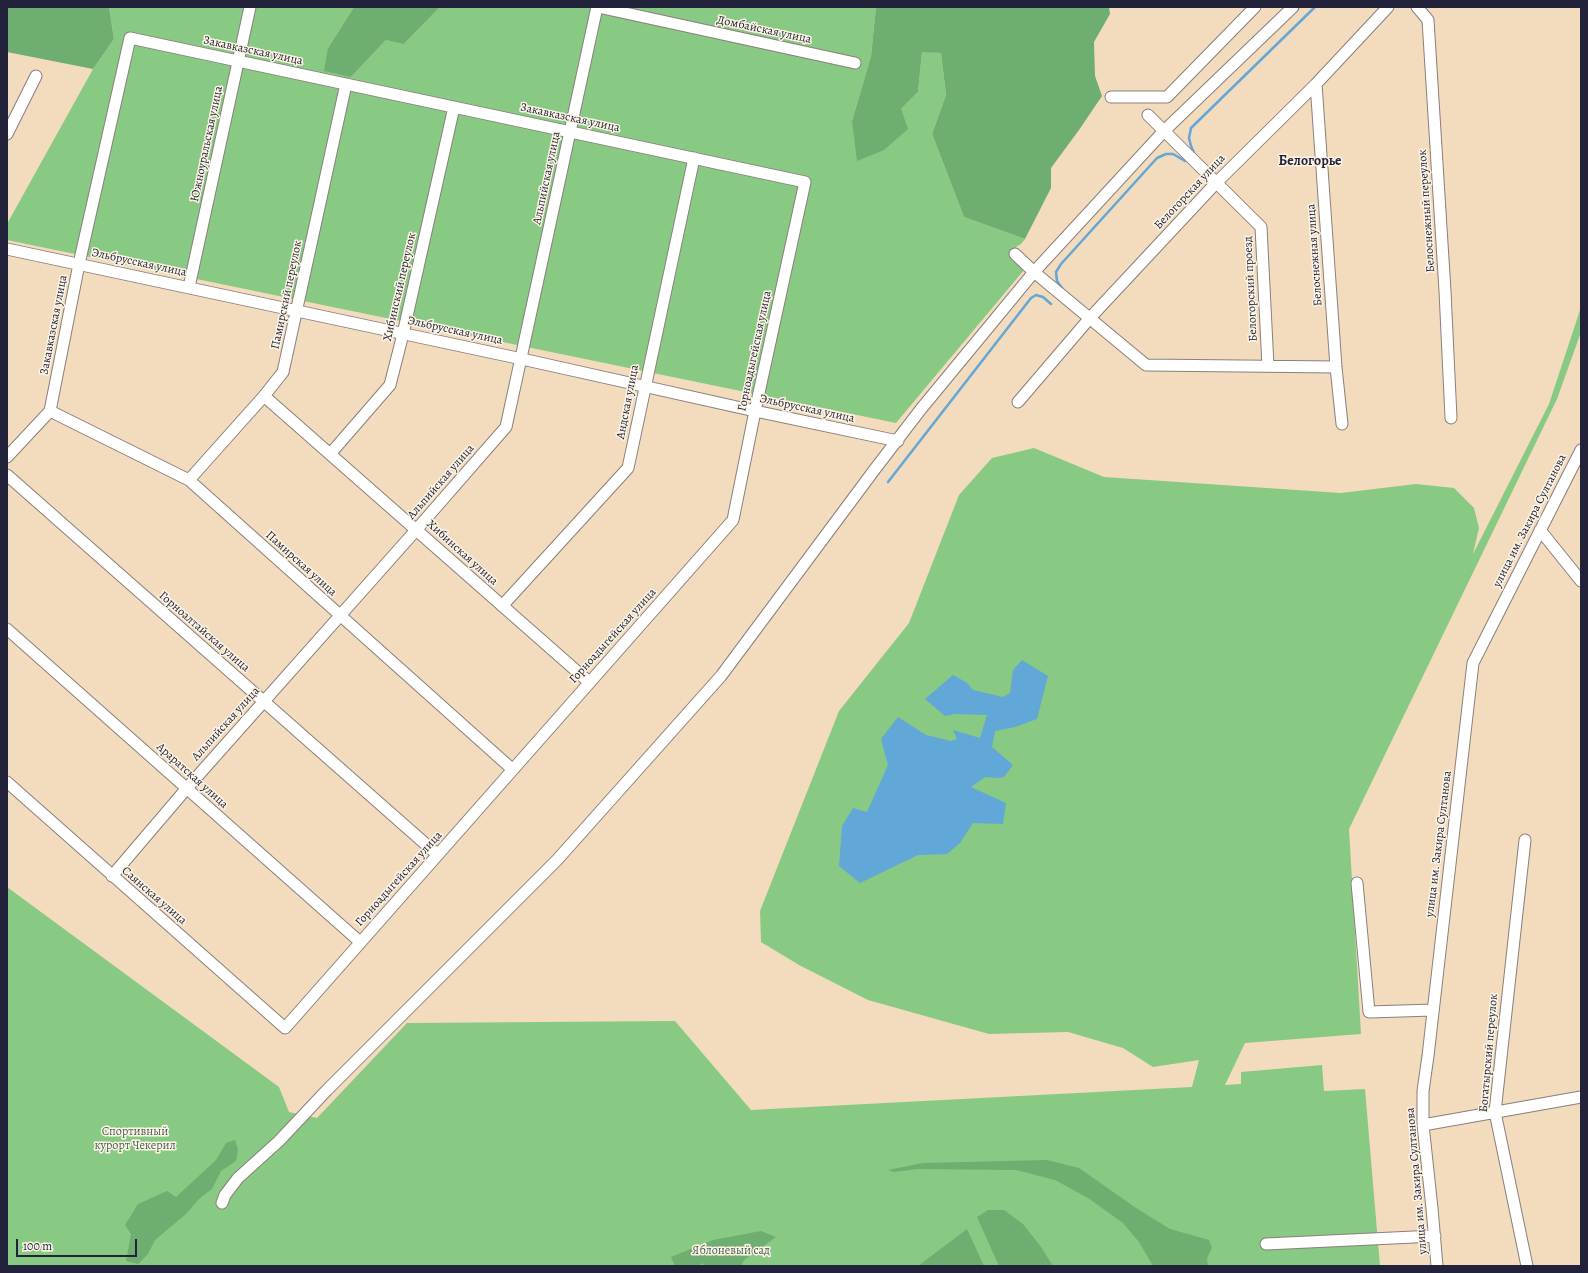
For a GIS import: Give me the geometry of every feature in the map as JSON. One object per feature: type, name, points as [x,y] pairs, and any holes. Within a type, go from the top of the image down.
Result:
[{"type":"street","name":"Южноуральская улица","points":[[189,287],[250,7]]},
{"type":"street","name":"Домбайская улица","points":[[598,7],[854,63]]},
{"type":"street","name":"Альпийская улица","points":[[112,876],[186,788],[506,427],[598,7]]},
{"type":"street","points":[[1111,97],[1167,97],[1255,7]]},
{"type":"street","points":[[222,1203],[238,1178],[278,1141],[557,860],[721,676],[921,409],[1034,272],[1164,131],[1293,7]]},
{"type":"street","name":"Белогорская улица","points":[[1018,402],[1089,319],[1216,183],[1316,84],[1388,7]]},
{"type":"street","name":"Белоснежный переулок","points":[[1417,7],[1428,20],[1445,291],[1451,418]]},
{"type":"street","name":"Закавказская улица","points":[[50,411],[79,264],[130,38],[805,182]]},
{"type":"street","points":[[7,134],[36,76]]},
{"type":"street","name":"Памирский переулок","points":[[189,480],[264,396],[283,372],[346,84]]},
{"type":"street","name":"Белоснежная улица","points":[[1316,84],[1336,367],[1342,424]]},
{"type":"street","name":"Хибинский переулок","points":[[331,454],[390,385],[404,334],[454,107]]},
{"type":"street","name":"Белогорский проезд","points":[[1148,115],[1261,226],[1268,366]]},
{"type":"street","name":"Андская улица","points":[[502,606],[628,468],[644,386],[694,158]]},
{"type":"street","name":"Горноадыгейская улица","points":[[284,1028],[733,520],[805,182]]},
{"type":"street","name":"Эльбрусская улица","points":[[7,249],[898,441]]},
{"type":"street","points":[[1015,254],[1089,319],[1146,365],[1336,367]]},
{"type":"street","name":"Хибинская улица","points":[[264,396],[417,529],[589,682]]},
{"type":"street","points":[[7,457],[50,411]]},
{"type":"street","name":"Памирская улица","points":[[50,411],[189,480],[339,616],[512,769]]},
{"type":"street","name":"улица им. Закира Султанова","points":[[1437,1266],[1423,1125],[1423,1091],[1473,663],[1581,450]]},
{"type":"street","name":"Горноалтайская улица","points":[[7,476],[438,855]]},
{"type":"street","points":[[1540,530],[1581,581]]},
{"type":"street","name":"Араратская улица","points":[[7,629],[360,942]]},
{"type":"street","name":"Саянская улица","points":[[7,782],[284,1028]]},
{"type":"street","name":"Богатырский переулок","points":[[1525,840],[1495,1112],[1527,1266]]},
{"type":"street","points":[[1358,882],[1369,1012],[1433,1010]]},
{"type":"street","points":[[1423,1125],[1581,1097]]},
{"type":"street","points":[[1266,1244],[1435,1236]]},
{"type":"green space","points":[[7,7],[109,7],[114,39],[93,69],[7,52]]},
{"type":"green space","points":[[109,7],[354,7],[328,48],[351,77],[386,40],[405,43],[440,7],[876,7],[871,56],[852,121],[901,109],[918,92],[922,51],[941,53],[946,95],[932,134],[964,217],[1025,239],[1016,247],[1023,259],[1024,270],[896,423],[7,240],[7,224],[93,69],[114,39]]},
{"type":"green space","points":[[354,7],[440,7],[404,44],[386,40],[351,77],[324,71],[328,48]]},
{"type":"green space","points":[[876,7],[1109,7],[1110,14],[1094,42],[1095,76],[1102,96],[1051,168],[1051,188],[1025,239],[964,217],[932,134],[946,95],[941,53],[922,52],[918,92],[901,109],[908,129],[884,150],[857,161],[852,121],[871,56]]},
{"type":"green space","name":"Спортивный курорт Чекерил","points":[[1581,307],[1581,332],[1557,399],[1349,829],[1361,1034],[1245,1043],[1225,1085],[1241,1084],[1241,1072],[1322,1065],[1324,1091],[1365,1089],[1380,1266],[7,1266],[7,887],[279,1087],[289,1112],[317,1118],[407,1023],[675,1021],[751,1110],[1192,1087],[1199,1060],[1153,1067],[1123,1048],[1068,1032],[989,1034],[868,1000],[799,965],[761,942],[760,911],[839,711],[909,623],[959,495],[992,458],[1034,448],[1104,477],[1341,493],[1416,484],[1454,488],[1474,508],[1479,528],[1473,554],[1549,404]]},
{"type":"green space","points":[[235,1140],[238,1149],[236,1161],[221,1171],[212,1189],[199,1199],[185,1215],[155,1240],[148,1254],[138,1264],[126,1261],[131,1234],[125,1225],[138,1204],[167,1191],[176,1197],[216,1160],[226,1143]]},
{"type":"green space","points":[[1047,1160],[1079,1168],[1136,1208],[1170,1229],[1209,1240],[1212,1248],[1207,1258],[1208,1266],[1153,1266],[1139,1242],[1123,1223],[1088,1198],[1055,1180],[1016,1170],[918,1169],[894,1172],[888,1170],[923,1163]]},
{"type":"green space","points":[[988,1210],[1004,1210],[1023,1224],[1041,1247],[1053,1266],[999,1266],[977,1217]]},
{"type":"green space","points":[[967,1229],[984,1266],[918,1266]]},
{"type":"green space","name":"Яблоневый сад","points":[[761,1231],[776,1237],[744,1260],[741,1266],[704,1266],[703,1263],[697,1266],[675,1266],[671,1257],[713,1240]]},
{"type":"water","points":[[1022,660],[1048,676],[1037,719],[1015,727],[995,731],[992,747],[1013,765],[1004,777],[985,777],[971,787],[1006,803],[1003,824],[973,823],[960,843],[947,854],[918,855],[860,883],[839,866],[842,826],[853,808],[867,812],[888,765],[881,739],[898,717],[926,735],[951,741],[957,739],[953,730],[980,738],[987,715],[955,714],[945,716],[925,699],[953,675],[967,683],[973,690],[1003,697],[1010,693],[1013,670]]},
{"type":"waterway","points":[[1194,153],[1189,138],[1191,128],[1315,7]]},
{"type":"waterway","points":[[1062,288],[1057,281],[1056,272],[1061,264],[1157,158],[1166,154],[1173,154],[1185,161]]},
{"type":"waterway","points":[[888,482],[1031,298],[1036,295],[1043,297],[1051,304]]},
{"type":"district","name":"Белогорье","points":[[1310,162]]}]
